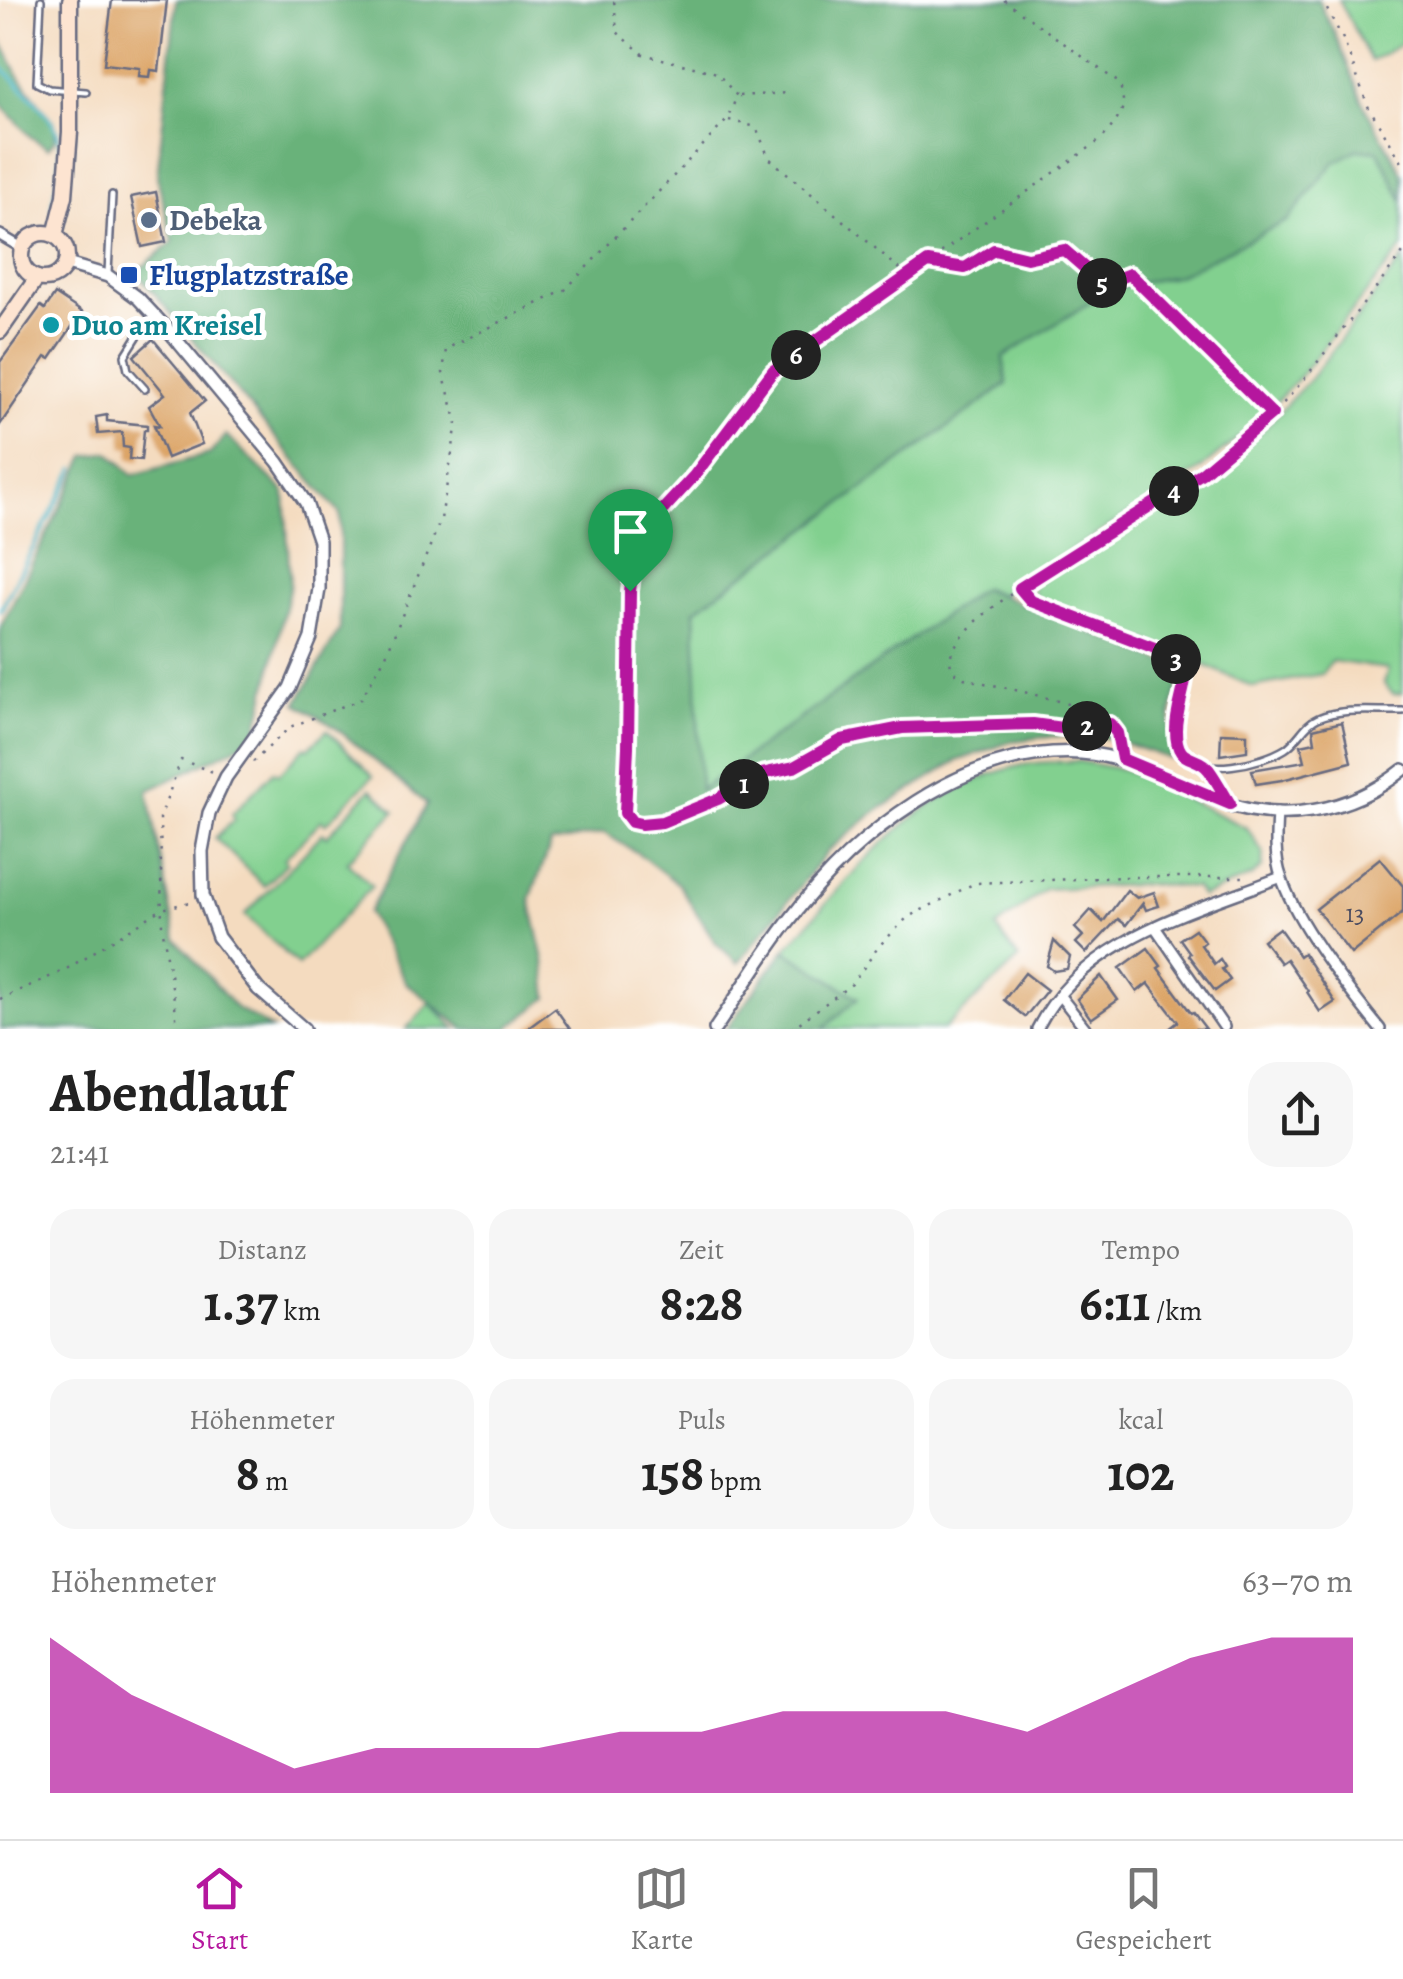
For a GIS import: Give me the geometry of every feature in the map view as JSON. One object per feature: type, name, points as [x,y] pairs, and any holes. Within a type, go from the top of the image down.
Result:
[{"type":"main road","points":[[55,235],[65,196],[78,91],[70,0]]},
{"type":"main road","points":[[33,235],[55,235],[66,245],[67,264],[56,276],[37,278],[22,264],[22,248],[33,235]]},
{"type":"main road","points":[[0,331],[37,278]]},
{"type":"street","points":[[0,235],[22,248]]},
{"type":"street","points":[[67,264],[108,276],[154,315],[278,462],[306,503],[319,541],[319,588],[311,638],[290,688],[226,777],[208,813],[202,851],[204,898],[218,937],[258,989],[304,1029]]},
{"type":"street","points":[[714,1029],[788,921],[830,873],[874,831],[976,770],[1021,757],[1079,753],[1122,759],[1220,802],[1277,812],[1328,809],[1350,802],[1403,770]]},
{"type":"street","points":[[1277,812],[1281,877],[1302,920],[1380,1029]]},
{"type":"street","points":[[1037,1029],[1060,996],[1097,958],[1155,928],[1281,877]]},
{"type":"street","points":[[1155,928],[1224,1027]]},
{"type":"street","points":[[1060,996],[1086,1029]]},
{"type":"lane","points":[[41,0],[37,83],[78,91]]},
{"type":"lane","points":[[108,276],[112,195]]},
{"type":"lane","points":[[145,389],[128,370],[125,356],[154,315]]},
{"type":"lane","points":[[1177,716],[1177,744],[1188,759],[1228,767],[1275,754],[1299,738],[1310,722],[1319,717],[1403,710]]},
{"type":"path","points":[[614,0],[617,32],[643,54],[717,72],[737,96]]},
{"type":"path","points":[[1004,0],[1119,83],[1123,112],[1102,139],[773,371],[694,476],[637,538],[630,591],[625,813],[632,822],[662,822],[718,799],[761,774],[794,767],[842,740],[902,728],[1033,724],[1062,728],[1110,724]]},
{"type":"path","points":[[1322,0],[1343,40],[1368,106],[1403,164]]},
{"type":"path","points":[[737,96],[789,93]]},
{"type":"path","points":[[248,766],[290,727],[361,699],[386,655],[441,519],[457,423],[443,373],[446,349],[565,290],[727,120],[737,96]]},
{"type":"path","points":[[727,120],[756,127],[769,158],[908,276]]},
{"type":"path","points":[[928,262],[965,268],[994,250],[1027,258],[1064,250],[1103,284],[1130,274],[1272,414]]},
{"type":"path","points":[[1122,759],[1117,733],[1110,724],[1066,703],[964,678],[950,669],[953,649],[998,603],[1202,473],[1272,414],[1403,252]]},
{"type":"path","points":[[1020,588],[1031,601],[1168,653],[1186,666],[1187,682],[1177,716]]},
{"type":"path","points":[[177,1029],[162,910],[160,818],[181,760],[226,777]]},
{"type":"path","points":[[791,1029],[852,984],[908,917],[976,882],[1248,877],[1264,884]]},
{"type":"path","points":[[0,999],[64,970],[162,910],[204,898]]},
{"type":"green space","points":[[176,0],[1318,0],[1365,107],[1403,174],[1403,201],[1378,151],[1358,149],[1334,163],[1288,220],[1178,275],[1111,289],[1003,357],[1007,384],[695,610],[700,790],[983,588],[1182,669],[1171,716],[1171,759],[1109,738],[1053,736],[1013,741],[957,761],[874,813],[829,850],[738,963],[716,943],[678,884],[639,854],[604,833],[551,843],[530,899],[548,998],[507,1029],[464,1029],[406,983],[368,913],[427,804],[336,728],[297,703],[340,629],[340,514],[136,272],[173,242],[157,177]]},
{"type":"green space","points":[[1339,0],[1403,0],[1403,43],[1371,61]]},
{"type":"green space","points":[[0,39],[19,76],[55,125],[55,140],[48,148],[31,137],[0,103]]},
{"type":"green space","points":[[1358,149],[1378,151],[1403,201],[1403,247],[1303,373],[1257,423],[1199,470],[1001,595],[983,588],[699,791],[695,609],[1006,385],[1003,357],[1111,289],[1178,275],[1288,220],[1333,163]]},
{"type":"green space","points":[[1403,258],[1403,693],[1393,694],[1384,684],[1388,669],[1332,661],[1322,674],[1253,687],[1034,597],[1033,584],[1205,478],[1263,429],[1311,378]]},
{"type":"green space","points":[[226,435],[285,492],[290,585],[256,737],[148,791],[176,939],[235,1007],[272,1029],[0,1029],[0,628],[86,456],[109,452],[133,475],[210,454]]},
{"type":"green space","points":[[327,730],[373,776],[326,824],[322,820],[264,886],[215,838],[234,820],[232,814],[274,771],[279,774]]},
{"type":"green space","points":[[1077,761],[1126,770],[1247,828],[1263,853],[1262,868],[1202,897],[1196,888],[1154,884],[1045,889],[996,928],[1019,959],[944,1029],[823,1029],[857,998],[785,950],[863,863],[889,837],[949,793],[1023,765]]},
{"type":"green space","points":[[371,789],[395,811],[347,862],[372,886],[298,965],[245,915]]},
{"type":"green space","points":[[785,950],[858,998],[823,1029],[726,1029]]},
{"type":"green space","points":[[430,1003],[456,1029],[406,1029]]},
{"type":"building","points":[[112,0],[167,0],[159,71],[151,70],[150,77],[139,76],[140,68],[104,64]]},
{"type":"building","name":"Debeka","points":[[156,192],[166,242],[142,247],[131,197]]},
{"type":"building","points":[[55,294],[82,312],[0,425],[0,362],[41,306],[45,309]]},
{"type":"building","points":[[153,339],[205,401],[190,413],[202,444],[167,458],[154,425],[160,426],[149,406],[165,394],[134,356]]},
{"type":"building","points":[[107,415],[107,421],[147,425],[141,460],[129,459],[130,448],[123,447],[122,432],[98,434],[96,417]]},
{"type":"building","points":[[1342,722],[1351,762],[1256,784],[1252,770],[1305,761],[1301,745],[1315,742],[1313,729]]},
{"type":"building","points":[[1221,733],[1247,734],[1247,751],[1220,755]]},
{"type":"building","points":[[1380,858],[1403,886],[1403,912],[1351,954],[1316,909]]},
{"type":"building","points":[[1127,890],[1137,898],[1154,892],[1159,906],[1146,910],[1143,903],[1126,925],[1118,919],[1086,953],[1076,943],[1083,936],[1075,928],[1091,910],[1103,922]]},
{"type":"building","points":[[1279,928],[1299,956],[1303,953],[1335,1002],[1320,1012],[1286,959],[1280,963],[1263,940]]},
{"type":"building","points":[[1195,929],[1214,964],[1220,959],[1230,980],[1215,991],[1180,939]]},
{"type":"building","points":[[1054,941],[1070,957],[1067,969],[1054,971],[1047,966]]},
{"type":"building","points":[[1148,948],[1161,966],[1158,968],[1206,1029],[1169,1029],[1178,1022],[1148,983],[1137,992],[1120,968]]},
{"type":"building","points":[[1025,973],[1047,990],[1025,1017],[1004,1000]]},
{"type":"building","points":[[1101,976],[1118,1000],[1091,1019],[1077,999]]},
{"type":"building","points":[[555,1008],[570,1029],[527,1029]]},
{"type":"waterway","points":[[0,65],[42,109],[59,138],[60,164],[52,207]]},
{"type":"waterway","points":[[0,611],[75,468]]},
{"type":"place","name":"Debeka","points":[[149,220]]},
{"type":"place","name":"Flugplatzstraße","points":[[129,275]]},
{"type":"place","name":"Duo am Kreisel","points":[[51,325]]},
{"type":"route","points":[[994,250],[1027,258],[1064,250],[1103,284],[1130,274],[1272,414],[1202,473],[1020,588],[1031,601],[1168,653],[1186,666],[1187,682],[1177,716],[1177,744],[1188,759],[1206,765],[1230,804],[1122,759],[1117,733],[1110,724],[1062,728],[1033,724],[949,726],[902,728],[842,740],[794,767],[761,774],[718,799],[662,822],[632,822],[625,813],[630,591],[637,538],[694,476],[773,371],[928,262],[965,268],[994,250]]}]
